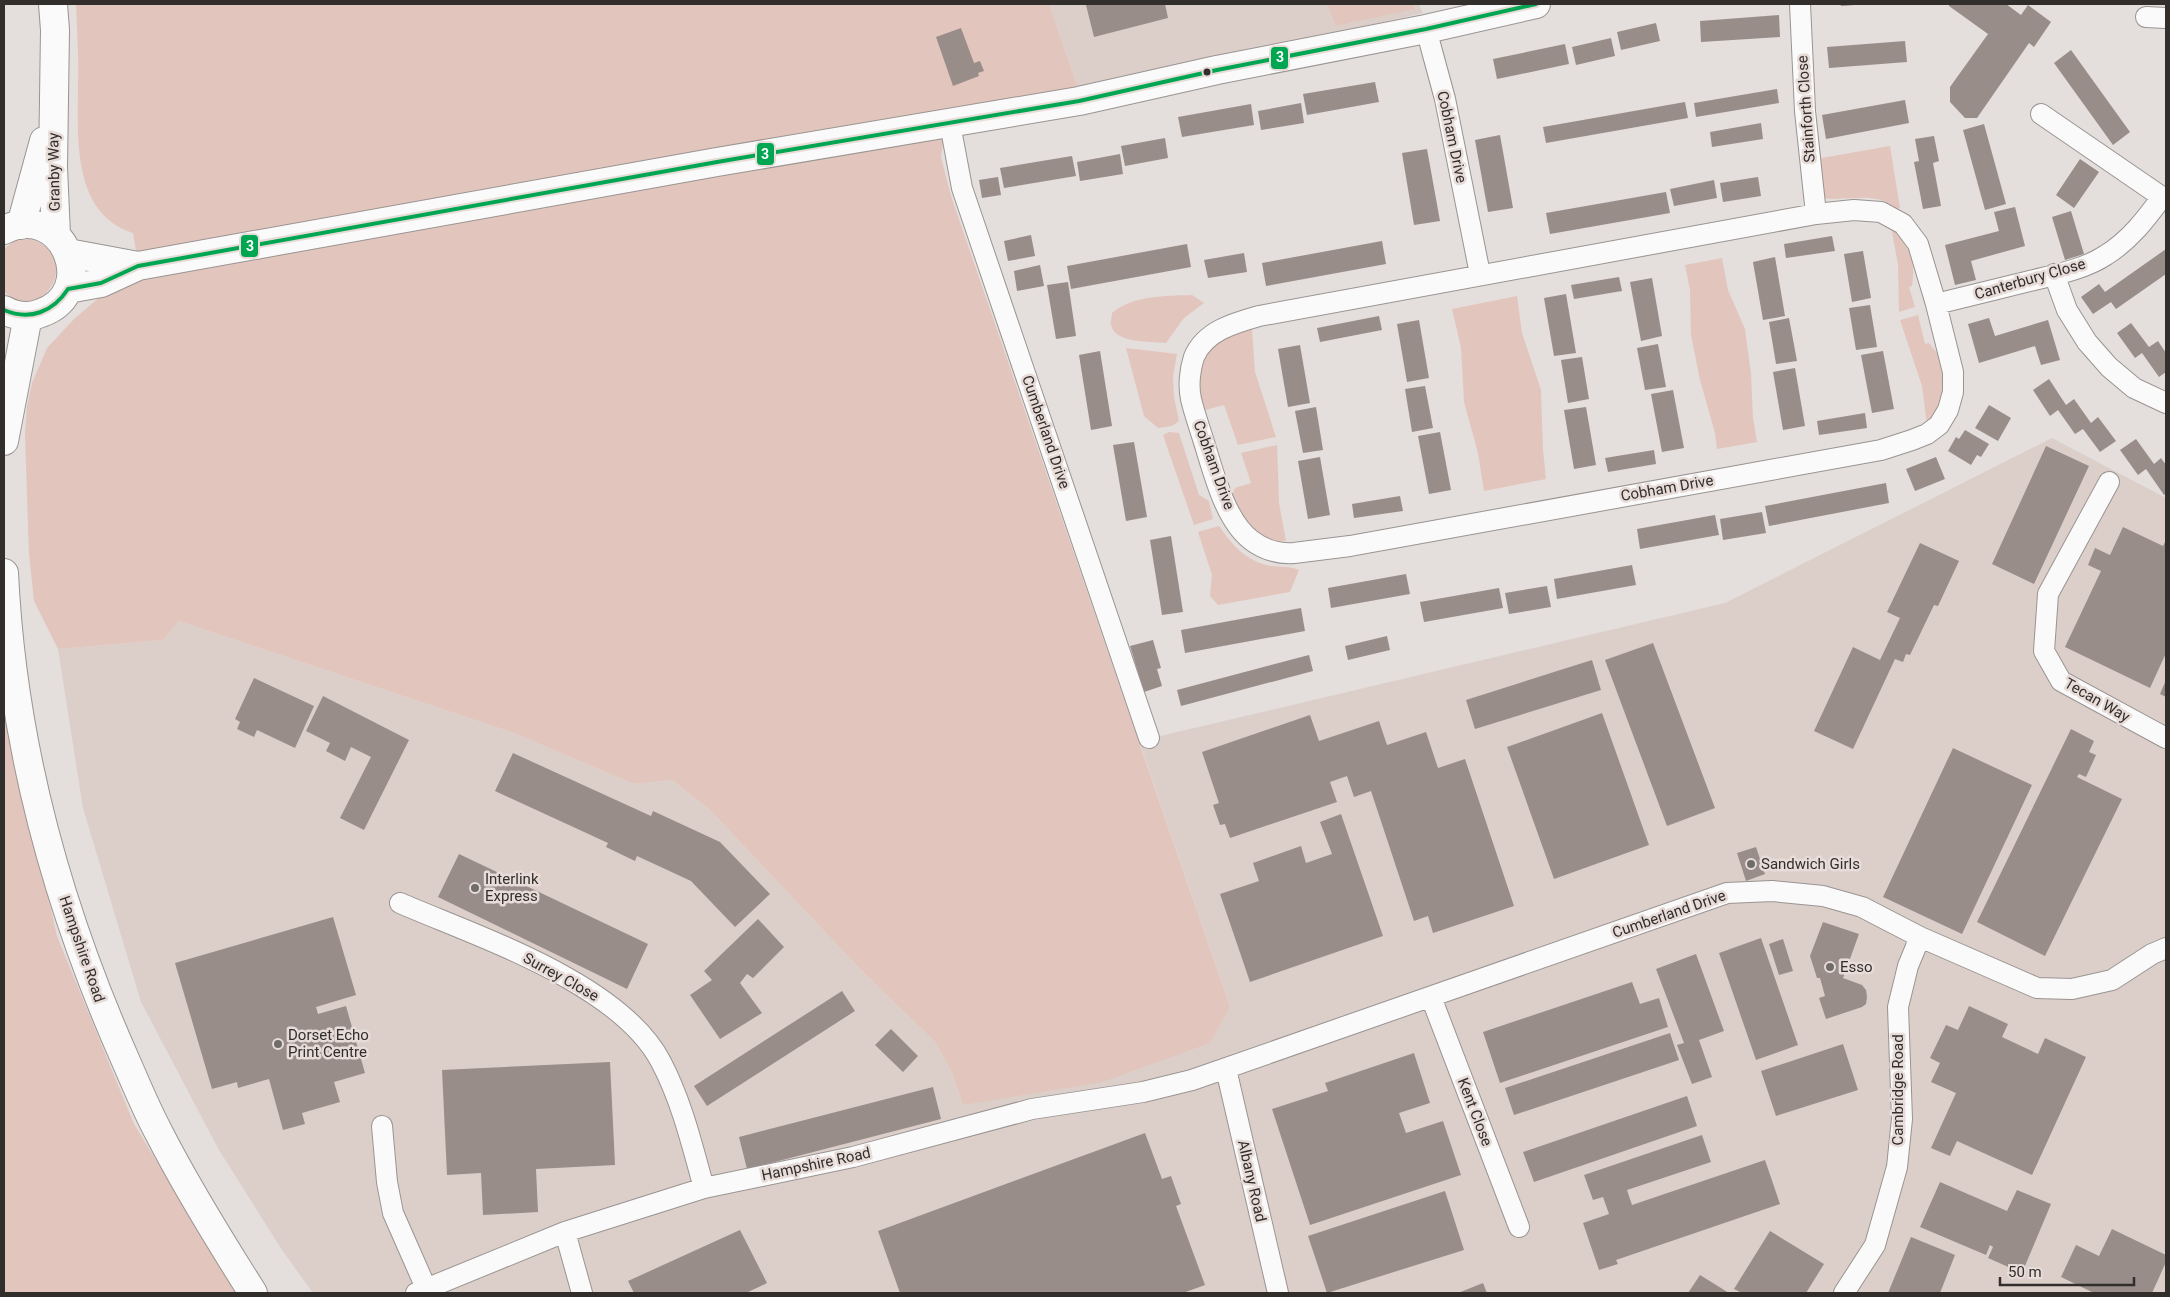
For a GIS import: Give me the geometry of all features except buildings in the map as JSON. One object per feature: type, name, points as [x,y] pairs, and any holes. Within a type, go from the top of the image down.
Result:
[{"type":"main road","name":"Granby Way","points":[[53,4],[55,30],[54,109],[62,244],[72,271],[68,289]]},
{"type":"main road","points":[[4,441],[16,313],[39,314],[52,308],[62,299],[68,289],[101,283],[138,266],[717,162],[1079,101],[1217,70],[1426,30],[1536,4]]},
{"type":"main road","name":"Granby Way","points":[[12,227],[54,109]]},
{"type":"main road","points":[[12,227],[39,226],[62,244],[138,266]]},
{"type":"main road","name":"Hampshire Road","points":[[4,574],[6,622],[18,707],[35,794],[53,862],[80,947],[102,1008],[158,1132],[214,1232],[253,1293]]},
{"type":"street","name":"Stainforth Close","points":[[1800,4],[1805,111],[1816,214]]},
{"type":"street","points":[[2146,17],[2166,18]]},
{"type":"street","name":"Cobham Drive","points":[[1426,30],[1445,99],[1480,274]]},
{"type":"street","name":"Canterbury Close","points":[[1936,304],[2082,267],[2112,252],[2141,225],[2162,197],[2042,114]]},
{"type":"street","name":"Cumberland Drive","points":[[950,124],[962,188],[1149,738]]},
{"type":"street","name":"Cobham Drive","points":[[1854,210],[1881,212],[1903,224],[1918,244],[1936,304],[1953,372],[1953,392],[1948,410],[1939,425],[1927,434],[1872,452],[1350,546],[1285,554],[1267,550],[1250,540],[1235,523],[1224,499],[1191,398],[1190,376],[1195,356],[1208,338],[1232,324],[1259,316],[1480,274],[1816,214],[1854,210]]},
{"type":"street","points":[[2054,274],[2066,310],[2086,342],[2109,367],[2134,388],[2166,404]]},
{"type":"street","name":"Tecan Way","points":[[2109,482],[2048,594],[2044,651],[2061,682],[2166,738]]},
{"type":"street","name":"Cumberland Drive","points":[[1226,1069],[1727,893],[1772,891],[1822,896],[1862,907],[1920,937],[2037,988],[2072,989],[2112,980],[2152,954],[2166,948]]},
{"type":"street","name":"Surrey Close","points":[[400,903],[514,952],[593,992],[635,1025],[661,1061],[683,1111],[704,1188]]},
{"type":"street","name":"Cambridge Road","points":[[1844,1293],[1875,1245],[1897,1166],[1902,1119],[1898,1007],[1908,966],[1920,937]]},
{"type":"street","name":"Kent Close","points":[[1431,997],[1519,1227]]},
{"type":"street","name":"Hampshire Road","points":[[421,1291],[565,1232],[704,1188],[853,1157],[1032,1109],[1142,1092],[1226,1069]]},
{"type":"street","name":"Albany Road","points":[[1226,1069],[1278,1293]]},
{"type":"street","points":[[382,1126],[386,1182],[393,1213],[421,1291]]},
{"type":"street","points":[[565,1232],[582,1293]]},
{"type":"shaded area","points":[[76,4],[1049,4],[1079,91],[947,114],[941,157],[951,196],[1230,1007],[1210,1043],[1103,1082],[963,1105],[952,1073],[936,1043],[861,970],[709,809],[672,780],[634,784],[511,732],[179,621],[163,640],[58,649],[34,601],[29,554],[25,435],[27,406],[32,383],[47,348],[74,319],[107,291],[141,280],[133,233],[113,223],[98,209],[88,191],[82,170],[78,126]]},
{"type":"shaded area","points":[[1049,4],[1419,4],[1423,13],[1079,91]]},
{"type":"shaded area","points":[[1327,4],[1413,4],[1415,9],[1336,26]]},
{"type":"shaded area","points":[[1890,146],[1900,208],[1896,209],[1888,203],[1870,198],[1823,198],[1816,159]]},
{"type":"shaded area","points":[[1891,226],[1907,247],[1913,268],[1912,286],[1909,287],[1915,307],[1899,312],[1898,265]]},
{"type":"shaded area","points":[[29,239],[46,246],[54,258],[56,271],[52,284],[44,294],[33,301],[19,301],[4,292],[4,249],[14,241]]},
{"type":"shaded area","points":[[1722,258],[1728,290],[1745,329],[1757,442],[1717,449],[1715,433],[1700,380],[1691,335],[1690,290],[1685,265]]},
{"type":"shaded area","points":[[1192,295],[1204,303],[1184,318],[1166,343],[1126,339],[1119,336],[1111,325],[1112,313],[1130,303],[1150,298]]},
{"type":"shaded area","points":[[1517,296],[1522,333],[1541,390],[1546,479],[1484,491],[1478,453],[1464,402],[1461,348],[1452,309]]},
{"type":"shaded area","points":[[1918,315],[1925,344],[1929,343],[1937,352],[1945,370],[1942,395],[1927,425],[1922,386],[1900,320]]},
{"type":"shaded area","points":[[1252,328],[1255,372],[1276,437],[1238,445],[1224,405],[1202,411],[1196,382],[1204,357],[1221,338]]},
{"type":"shaded area","points":[[1126,348],[1177,354],[1173,376],[1174,397],[1179,421],[1172,426],[1158,428],[1144,416]]},
{"type":"shaded area","points":[[1169,432],[1179,433],[1199,495],[1209,501],[1213,519],[1194,525],[1163,435]]},
{"type":"shaded area","points":[[2052,438],[2166,498],[2166,1293],[313,1293],[282,1250],[219,1150],[141,1002],[83,808],[58,649],[163,640],[179,621],[511,732],[634,784],[672,780],[709,809],[861,970],[936,1043],[952,1073],[963,1105],[1230,1007],[1139,741],[1725,603]]},
{"type":"shaded area","points":[[1277,445],[1279,503],[1286,541],[1276,541],[1259,534],[1240,513],[1232,495],[1235,488],[1251,483],[1241,453]]},
{"type":"shaded area","points":[[1219,526],[1241,552],[1254,560],[1271,566],[1289,567],[1299,570],[1290,592],[1218,605],[1210,596],[1212,575],[1198,532]]},
{"type":"shaded area","points":[[4,701],[57,936],[134,1124],[237,1293],[4,1293]]},
{"type":"transit line","name":"3","points":[[4,310],[23,315],[40,312],[55,304],[68,289],[101,283],[138,266],[717,162],[1079,101],[1217,70],[1426,29],[1536,4]]},
{"type":"place","name":"Sandwich Girls","points":[[1751,864]]},
{"type":"place","name":"Interlink Express","points":[[475,888]]},
{"type":"place","name":"Esso","points":[[1830,967]]},
{"type":"place","name":"Dorset Echo Print Centre","points":[[278,1044]]}]
